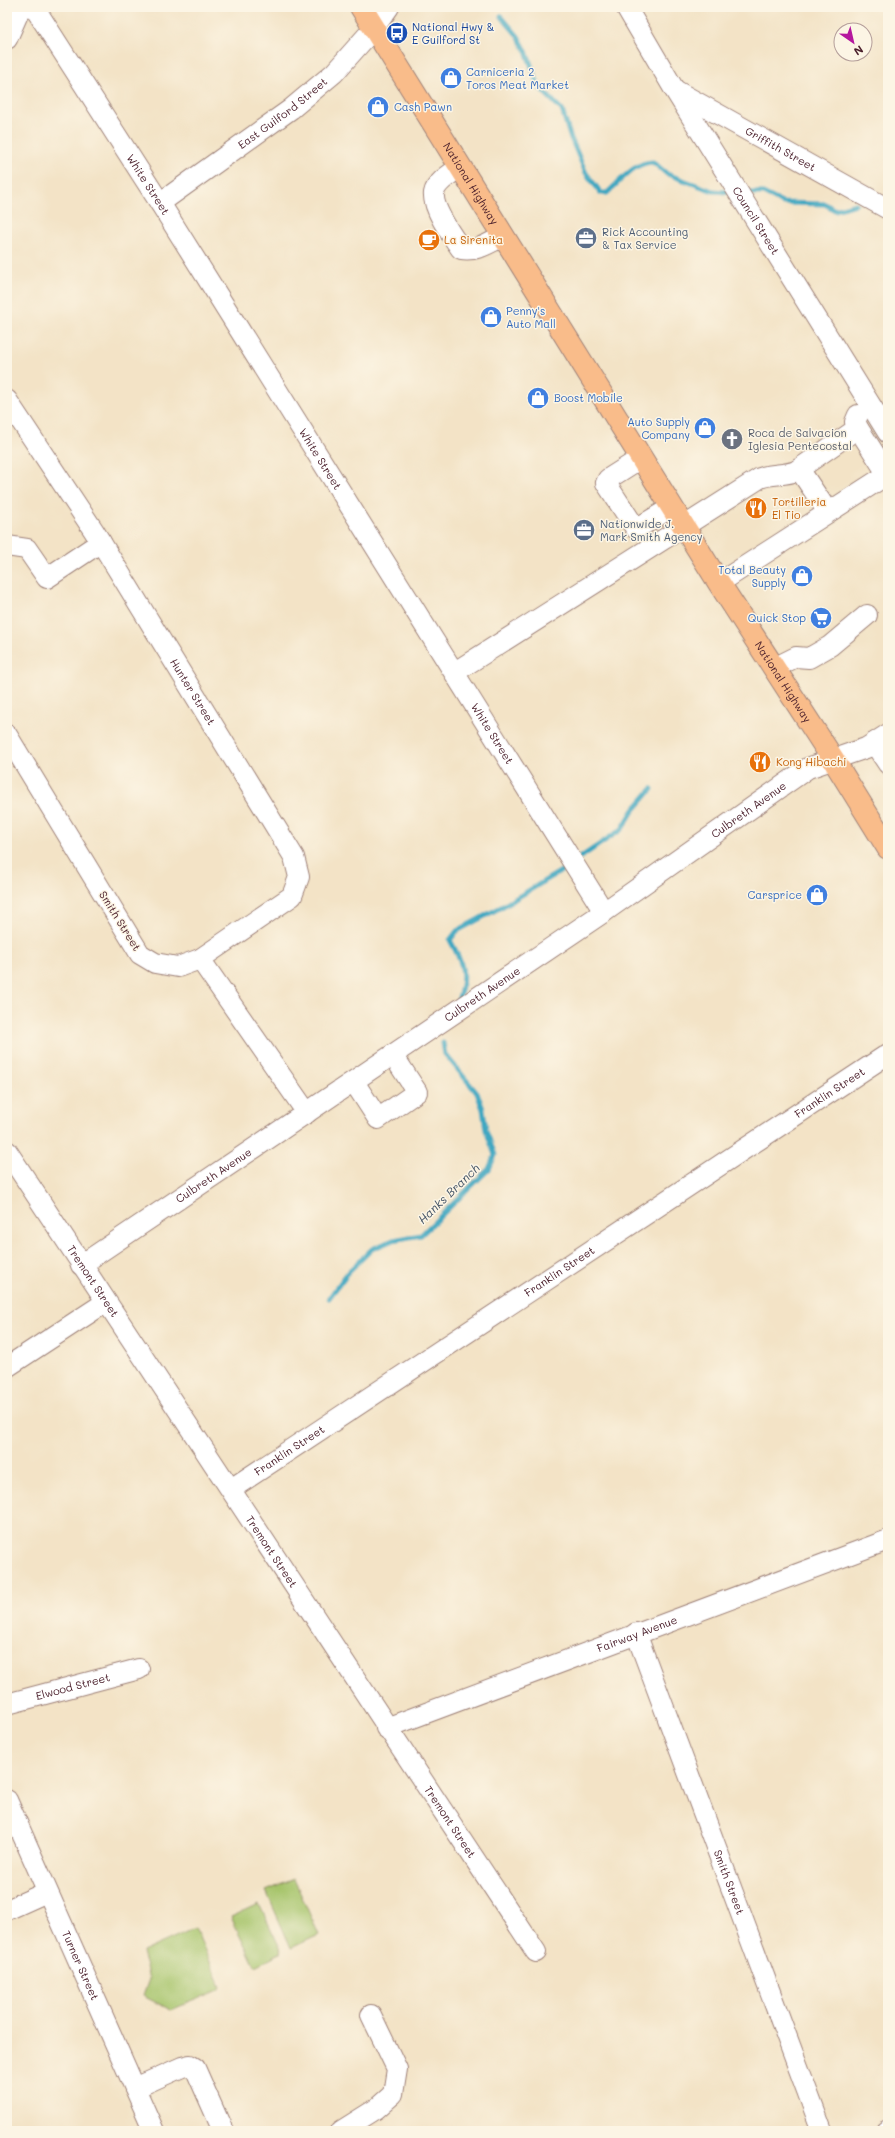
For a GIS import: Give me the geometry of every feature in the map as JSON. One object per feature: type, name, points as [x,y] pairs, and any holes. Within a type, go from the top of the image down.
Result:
[{"type":"main road","name":"National Highway","points":[[362,7],[719,583],[833,759],[888,848]]},
{"type":"street","points":[[7,39],[21,7]]},
{"type":"street","name":"White Street","points":[[34,7],[160,202],[604,912]]},
{"type":"street","name":"East Guilford Street","points":[[160,202],[291,109],[334,73],[374,28],[389,7]]},
{"type":"street","name":"Council Street","points":[[626,7],[674,89],[888,433]]},
{"type":"street","name":"Griffith Street","points":[[674,89],[888,209]]},
{"type":"street","points":[[460,167],[440,183],[434,192],[435,205],[455,240],[460,248],[468,250],[483,246],[503,236]]},
{"type":"street","name":"Hunter Street","points":[[7,400],[101,542],[294,857],[299,877],[292,896],[200,959]]},
{"type":"street","points":[[719,583],[888,475],[855,422],[857,416],[871,406]]},
{"type":"street","points":[[455,672],[760,478],[769,474],[790,474],[858,428]]},
{"type":"street","points":[[641,458],[608,479],[606,483],[636,529],[672,507]]},
{"type":"street","points":[[799,469],[828,512]]},
{"type":"street","points":[[7,546],[26,549],[47,578],[101,542]]},
{"type":"street","points":[[774,668],[796,657],[809,658],[830,646],[867,615]]},
{"type":"street","name":"Smith Street","points":[[7,735],[140,954],[155,963],[178,967],[200,959]]},
{"type":"street","points":[[881,738],[888,764]]},
{"type":"street","name":"Culbreth Avenue","points":[[81,1265],[604,912],[808,768],[866,748],[881,738]]},
{"type":"street","points":[[200,959],[307,1113]]},
{"type":"street","name":"Franklin Street","points":[[231,1489],[888,1054]]},
{"type":"street","points":[[354,1082],[378,1119],[417,1092],[393,1055]]},
{"type":"street","name":"Tremont Street","points":[[7,1151],[81,1265],[231,1489],[386,1728],[536,1952]]},
{"type":"street","points":[[7,1367],[106,1302]]},
{"type":"street","name":"Fairway Avenue","points":[[386,1728],[636,1633],[886,1546]]},
{"type":"street","name":"Smith Street","points":[[636,1633],[822,2131]]},
{"type":"street","name":"Elwood Street","points":[[7,1704],[139,1669]]},
{"type":"street","name":"Turner Street","points":[[7,1800],[154,2131]]},
{"type":"street","points":[[7,1910],[48,1892]]},
{"type":"street","points":[[341,2131],[376,2109],[393,2094],[397,2069],[371,2015]]},
{"type":"street","points":[[135,2088],[182,2067],[190,2065],[195,2068],[223,2131]]},
{"type":"green space","points":[[294,1879],[319,1935],[291,1948],[266,1891]]},
{"type":"green space","points":[[259,1904],[282,1952],[255,1966],[231,1917]]},
{"type":"green space","points":[[195,1928],[221,1987],[219,1990],[171,2010],[143,1996],[149,1979],[142,1952]]},
{"type":"waterway","points":[[501,16],[518,36],[526,51],[539,87],[562,110],[570,136],[586,173],[601,193],[607,193],[622,178],[640,165],[653,162],[667,174],[713,191],[726,192]]},
{"type":"waterway","points":[[750,193],[763,193],[783,203],[825,204],[835,210],[856,204]]},
{"type":"waterway","name":"Hanks Branch","points":[[581,857],[622,829],[633,811],[652,789]]},
{"type":"waterway","name":"Hanks Branch","points":[[458,1001],[463,976],[461,963],[450,940],[457,931],[503,906],[563,870]]},
{"type":"waterway","name":"Hanks Branch","points":[[329,1298],[349,1271],[372,1249],[393,1240],[421,1235],[489,1169],[495,1155],[486,1130],[483,1109],[477,1093],[445,1054],[443,1043]]},
{"type":"place","name":"National Hwy & E Guilford St","points":[[397,33]]},
{"type":"place","name":"Carniceria 2 Toros Meat Market","points":[[451,78]]},
{"type":"place","name":"Cash Pawn","points":[[378,107]]},
{"type":"place","name":"Rick Accounting & Tax Service","points":[[586,238]]},
{"type":"place","name":"La Sirenita","points":[[429,240]]},
{"type":"place","name":"Penny's Auto Mall","points":[[491,317]]},
{"type":"place","name":"Boost Mobile","points":[[538,398]]},
{"type":"place","name":"Auto Supply Company","points":[[705,428]]},
{"type":"place","name":"Roca de Salvacion Iglesia Pentecostal","points":[[732,439]]},
{"type":"place","name":"Tortilleria El Tio","points":[[756,508]]},
{"type":"place","name":"Nationwide J. Mark Smith Agency","points":[[584,530]]},
{"type":"place","name":"Total Beauty Supply","points":[[802,576]]},
{"type":"place","name":"Quick Stop","points":[[821,618]]},
{"type":"place","name":"Kong Hibachi","points":[[760,762]]},
{"type":"place","name":"Carsprice","points":[[817,895]]}]
